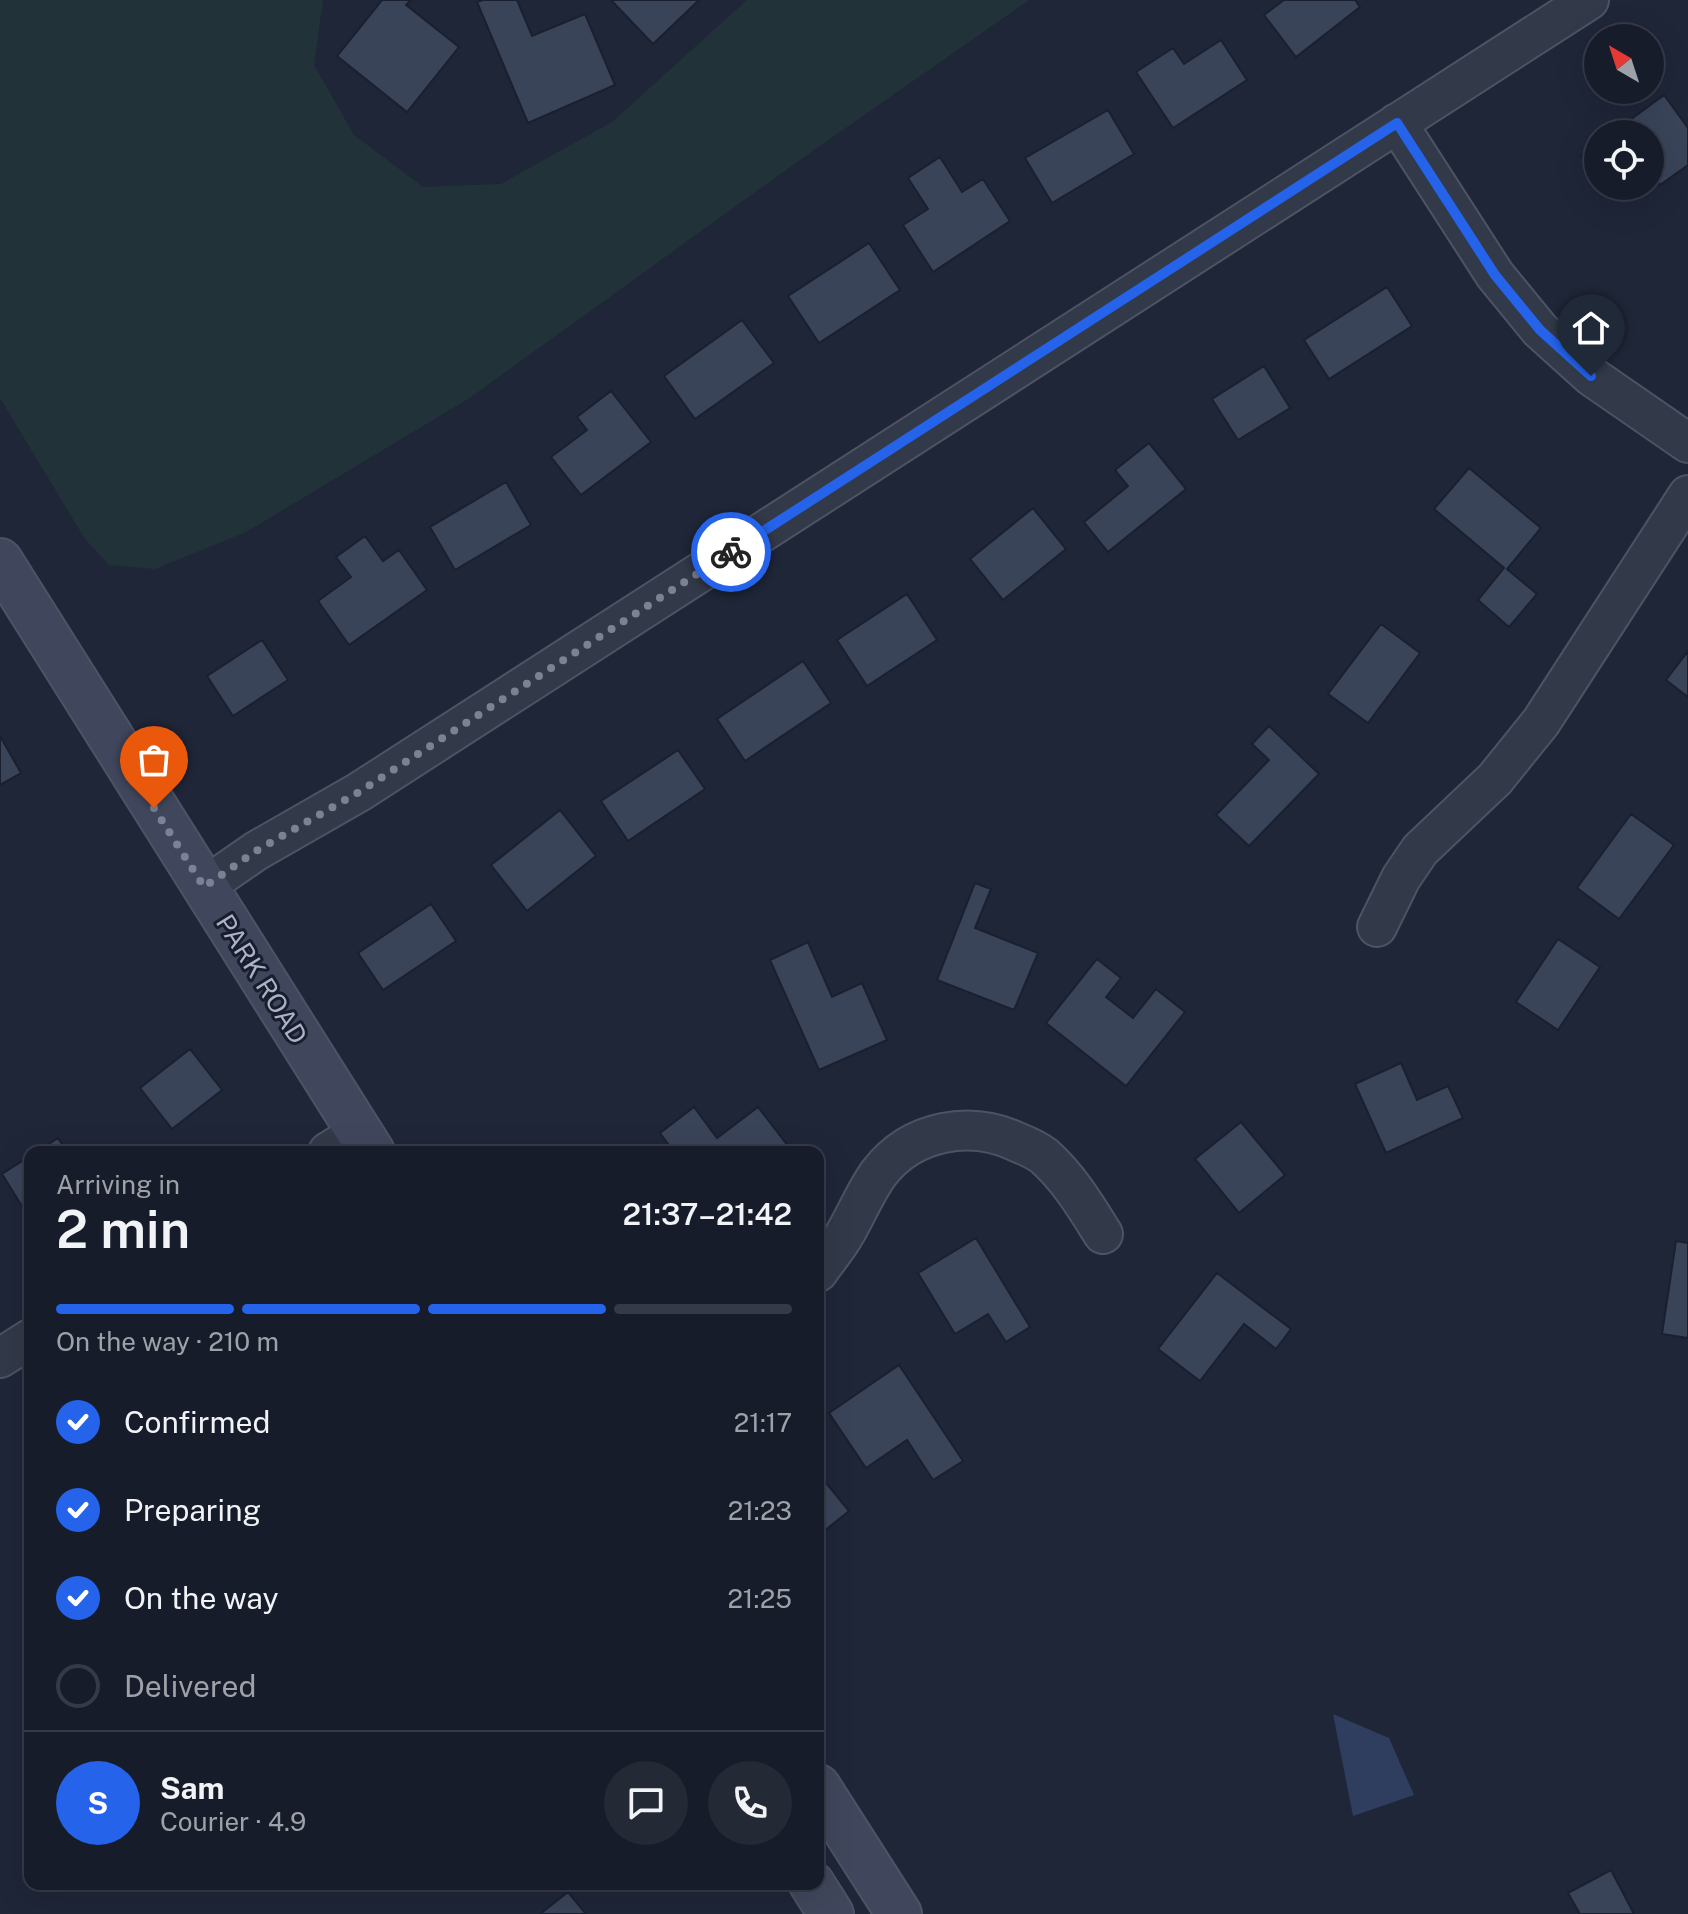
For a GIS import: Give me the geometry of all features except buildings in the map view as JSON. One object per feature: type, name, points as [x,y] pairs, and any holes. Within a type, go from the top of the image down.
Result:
[{"type":"main road","name":"PARK ROAD","points":[[7,589],[204,887],[353,1146]]},
{"type":"main road","points":[[824,1796],[899,1914]]},
{"type":"main road","points":[[816,1890],[831,1914]]},
{"type":"street","points":[[204,887],[256,851],[359,792],[1589,0]]},
{"type":"street","points":[[1397,123],[1495,275],[1540,330],[1591,376],[1688,443]]},
{"type":"street","points":[[1377,927],[1401,878],[1420,850],[1495,779],[1541,722],[1688,495]]},
{"type":"street","points":[[824,1264],[843,1238],[880,1172],[903,1149],[933,1134],[966,1129],[1000,1134],[1033,1148],[1045,1157],[1077,1194],[1103,1234]]},
{"type":"street","points":[[0,1358],[24,1343]]},
{"type":"shaded area","points":[[0,0],[323,0],[314,65],[354,135],[423,187],[501,184],[612,122],[747,0],[1029,0],[804,157],[468,399],[246,532],[155,569],[109,565],[85,539],[0,398]]},
{"type":"water","points":[[1333,1714],[1389,1738],[1414,1795],[1353,1816]]},
{"type":"way so far","points":[[154,808],[204,887],[256,851],[359,792],[731,552]]},
{"type":"route","points":[[731,552],[1397,123],[1495,275],[1540,330],[1591,376]]}]
